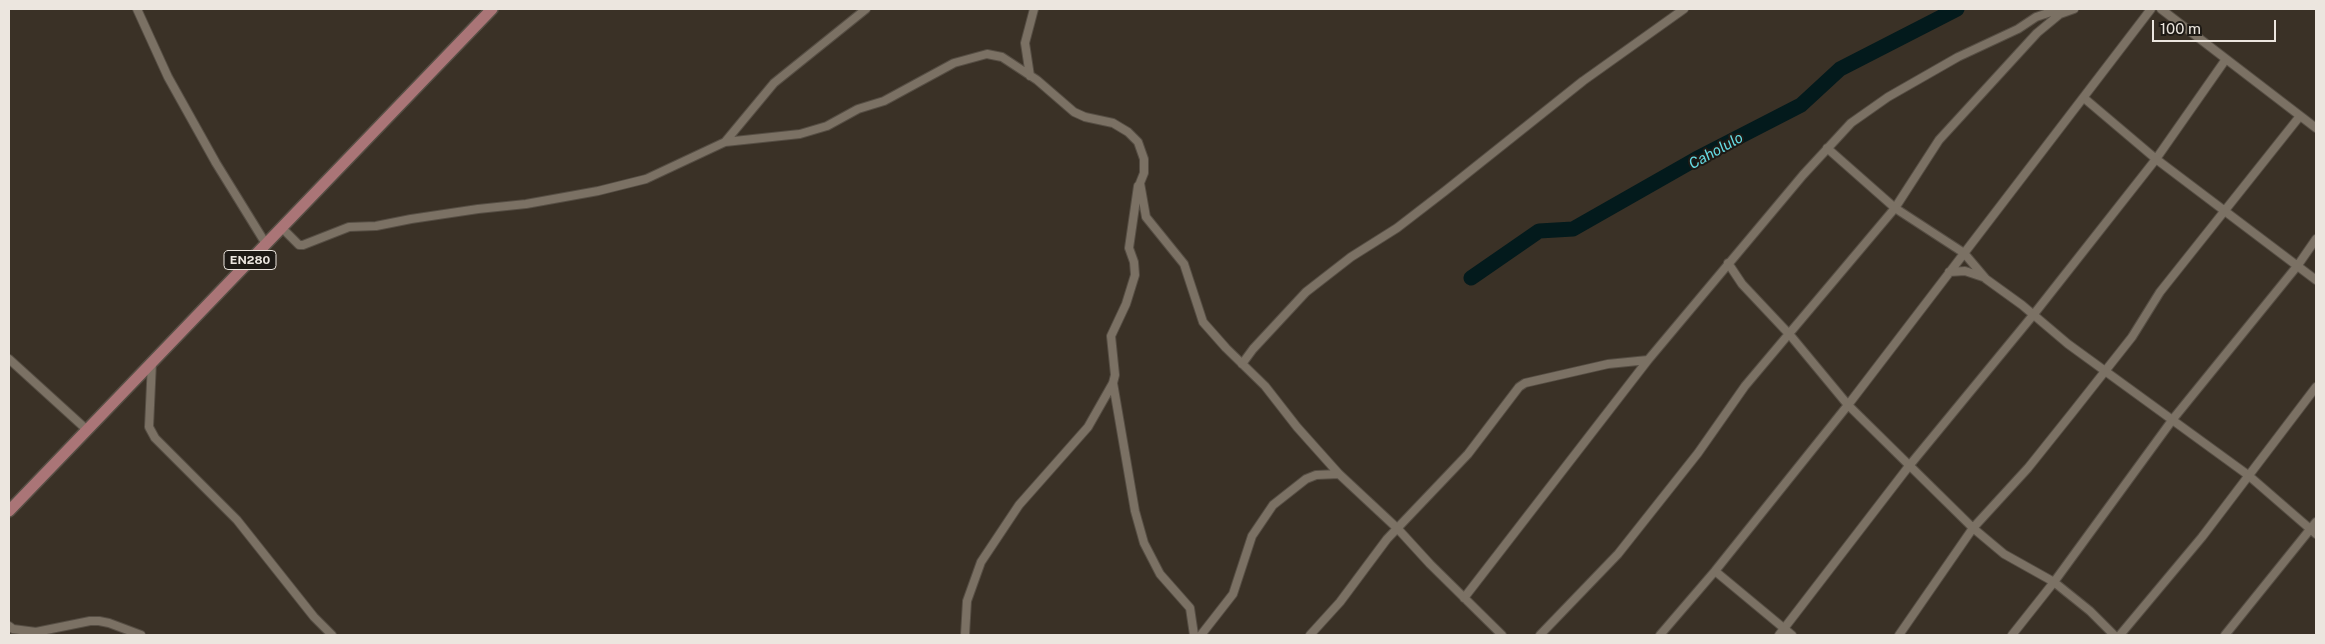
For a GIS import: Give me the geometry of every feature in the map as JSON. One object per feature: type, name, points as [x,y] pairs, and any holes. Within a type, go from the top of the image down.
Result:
[{"type":"main road","name":"EN280","points":[[9,511],[492,9]]},
{"type":"street","points":[[137,9],[168,77],[216,162],[266,244]]},
{"type":"street","points":[[724,142],[774,83],[866,9]]},
{"type":"street","points":[[1030,76],[1026,43],[1034,9]]},
{"type":"street","points":[[1242,364],[1258,342],[1306,292],[1351,257],[1397,228],[1583,81],[1684,9]]},
{"type":"street","points":[[1540,635],[1618,554],[1698,452],[1746,386],[1894,208],[1939,140],[2026,44],[2060,14],[2074,9]]},
{"type":"street","points":[[1660,635],[1715,571],[1848,405],[2151,9]]},
{"type":"street","points":[[2161,9],[2316,128]]},
{"type":"street","points":[[1464,598],[1648,360],[1728,263],[1827,148],[1856,118],[1888,97],[1958,57],[2018,29],[2036,17],[2051,12],[2060,14]]},
{"type":"street","points":[[282,228],[299,245],[303,245],[349,227],[376,226],[598,192],[646,178],[724,142],[800,134],[827,126],[858,109],[884,101],[954,62],[987,54],[1002,57],[1030,76],[1074,112],[1085,117],[1107,121],[1128,132],[1138,142],[1144,159],[1144,173],[1136,190],[1130,236],[1129,248],[1134,262],[1135,274],[1133,286],[1112,336],[1115,375],[1113,383],[1088,426],[1019,505],[981,562],[967,600],[964,635]]},
{"type":"street","points":[[1779,635],[1909,466],[2034,314],[2156,159],[2226,58]]},
{"type":"street","points":[[2084,98],[2156,159],[2316,280]]},
{"type":"street","points":[[1899,635],[1973,528],[2028,468],[2106,370],[2132,337],[2160,292],[2300,116]]},
{"type":"street","points":[[1827,148],[1894,208],[1964,253],[1986,279],[2034,314],[2068,344],[2248,475],[2313,532]]},
{"type":"street","points":[[1140,183],[1146,217],[1184,264],[1203,322],[1226,348],[1265,386],[1339,474],[1398,529],[1430,564],[1502,635]]},
{"type":"street","points":[[2012,635],[2054,582],[2173,419],[2298,265],[2316,238]]},
{"type":"street","points":[[1728,263],[1742,284],[1790,334],[1848,405],[1973,528],[2004,554],[2054,582],[2090,611],[2114,635]]},
{"type":"street","points":[[1949,272],[1965,271],[1986,279]]},
{"type":"street","points":[[9,358],[86,429]]},
{"type":"street","points":[[1310,635],[1340,602],[1386,538],[1398,529],[1468,454],[1519,387],[1525,383],[1608,364],[1648,360]]},
{"type":"street","points":[[152,362],[149,427],[155,438],[236,520],[314,617],[332,635]]},
{"type":"street","points":[[1113,383],[1135,511],[1144,543],[1160,574],[1190,608],[1194,635]]},
{"type":"street","points":[[2120,635],[2202,537],[2316,387]]},
{"type":"street","points":[[1201,635],[1233,594],[1252,536],[1273,505],[1306,479],[1316,475],[1339,474]]},
{"type":"street","points":[[2225,635],[2313,532],[2316,522]]},
{"type":"street","points":[[1715,571],[1792,635]]},
{"type":"street","points":[[9,626],[13,629],[36,632],[90,621],[110,622],[141,635]]},
{"type":"waterway","name":"Caholulo","points":[[1471,278],[1539,231],[1573,229],[1696,159],[1801,105],[1840,69],[1957,9]]}]
